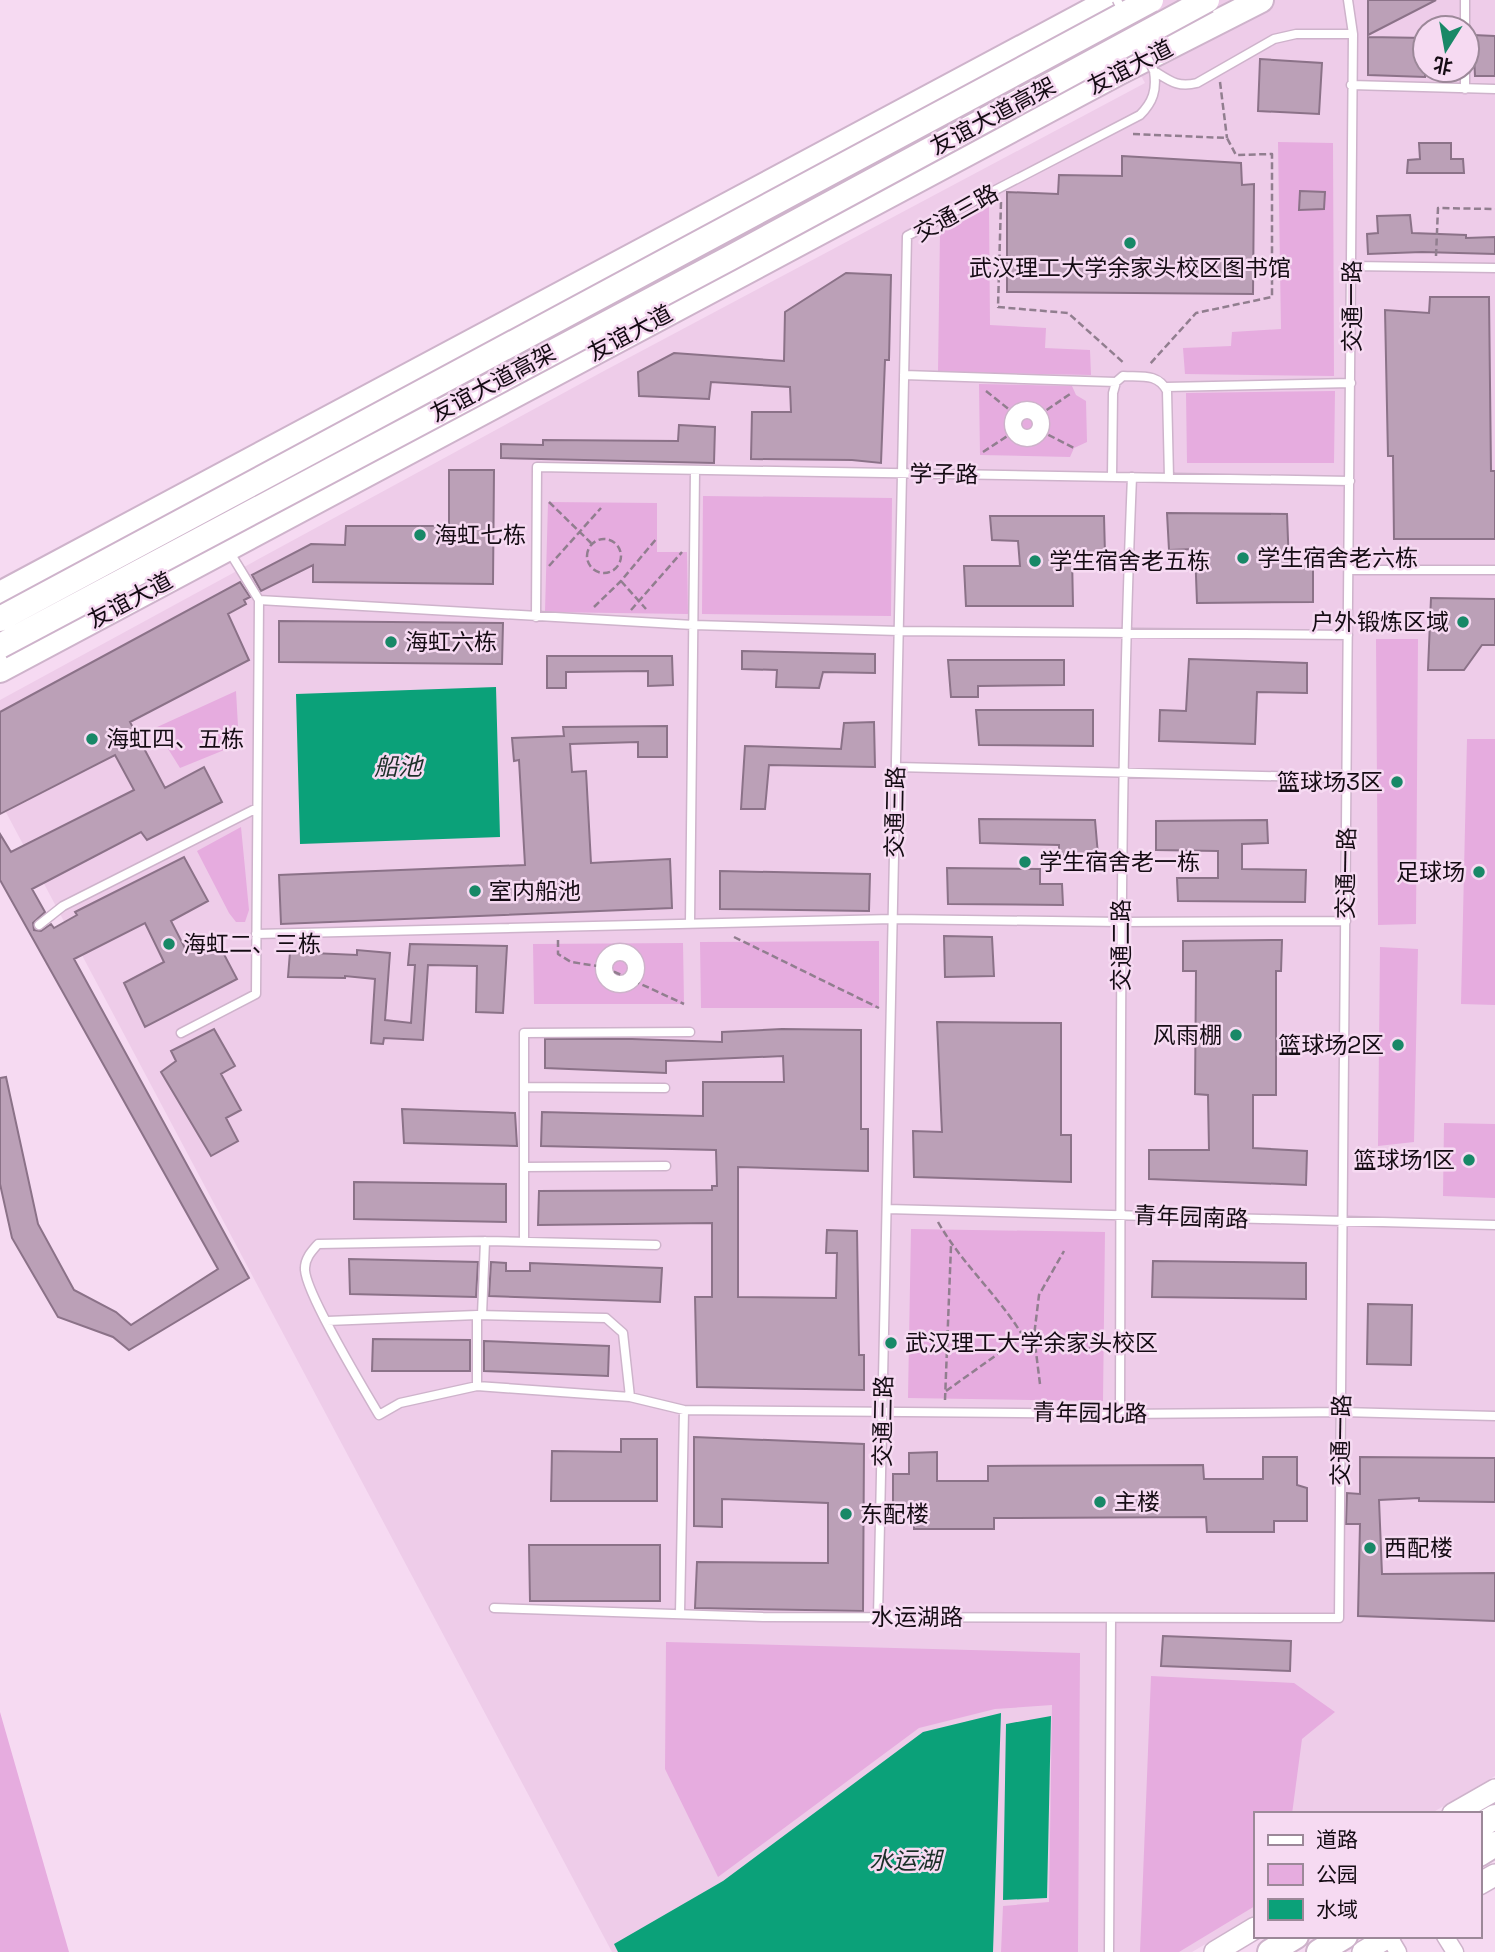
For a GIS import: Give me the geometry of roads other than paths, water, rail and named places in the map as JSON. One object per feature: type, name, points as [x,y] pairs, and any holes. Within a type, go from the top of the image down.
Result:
[{"type":"main road","points":[[0,594],[1114,0]]},
{"type":"main road","name":"友谊大道高架","points":[[0,619],[1152,0]]},
{"type":"main road","name":"友谊大道高架","points":[[0,646],[1207,0]]},
{"type":"main road","name":"友谊大道","points":[[0,670],[1106,79],[1261,0]]},
{"type":"main road","points":[[1456,1812],[1495,1790]]},
{"type":"main road","points":[[1215,1952],[1254,1929]]},
{"type":"main road","points":[[1270,1952],[1293,1938]]},
{"type":"main road","points":[[1319,1952],[1342,1938]]},
{"type":"main road","points":[[1363,1952],[1387,1938]]},
{"type":"street","points":[[1027,410],[1038,423],[1029,437],[1021,436],[1015,423],[1027,410]]},
{"type":"street","points":[[621,952],[633,958],[636,967],[631,980],[622,984],[612,982],[607,977],[604,967],[612,955],[621,952]]},
{"type":"lane","points":[[1114,0],[1154,71],[1182,86],[1197,83],[1274,39],[1296,34],[1353,34]]},
{"type":"lane","name":"交通一路","points":[[1339,1618],[1352,266],[1353,34],[1348,0]]},
{"type":"lane","name":"交通三路","points":[[878,1617],[907,236],[1140,115],[1150,106],[1156,84],[1154,71]]},
{"type":"lane","points":[[1465,84],[1465,89]]},
{"type":"lane","points":[[1351,85],[1495,89]]},
{"type":"lane","points":[[1352,266],[1495,268]]},
{"type":"lane","points":[[904,375],[1116,383]]},
{"type":"lane","points":[[1112,477],[1112,393],[1123,376],[1154,377],[1166,387],[1168,478]]},
{"type":"lane","points":[[1166,387],[1351,383]]},
{"type":"lane","name":"学子路","points":[[536,617],[537,467],[1350,481]]},
{"type":"lane","points":[[690,923],[695,470]]},
{"type":"lane","name":"交通二路","points":[[1120,1413],[1121,922],[1126,633],[1132,477]]},
{"type":"lane","points":[[181,1033],[256,994],[259,600],[228,548]]},
{"type":"lane","points":[[1349,569],[1495,570]]},
{"type":"lane","points":[[259,600],[693,625],[899,631],[1349,635]]},
{"type":"lane","points":[[896,767],[1347,778]]},
{"type":"lane","points":[[39,925],[63,906],[257,808]]},
{"type":"lane","points":[[256,934],[893,919],[1346,921]]},
{"type":"lane","points":[[524,1242],[524,1033],[690,1032]]},
{"type":"lane","points":[[524,1087],[665,1088]]},
{"type":"lane","points":[[524,1167],[666,1166]]},
{"type":"lane","name":"青年园南路","points":[[887,1209],[1495,1226]]},
{"type":"lane","points":[[477,1385],[485,1241]]},
{"type":"lane","points":[[631,1398],[623,1333],[606,1318],[480,1315],[327,1321],[307,1282],[304,1269],[309,1255],[318,1244],[485,1241],[656,1245]]},
{"type":"lane","name":"青年园北路","points":[[327,1321],[379,1415],[400,1403],[477,1385],[631,1398],[684,1410],[1342,1412],[1495,1416]]},
{"type":"lane","points":[[680,1613],[684,1410]]},
{"type":"lane","name":"水运湖路","points":[[494,1608],[763,1617],[1339,1618]]},
{"type":"lane","points":[[1109,1952],[1111,1618]]},
{"type":"water","name":"船池","points":[[496,687],[500,837],[300,844],[296,694]]},
{"type":"water","name":"水运湖","points":[[1001,1713],[993,1952],[618,1952],[614,1944],[723,1881],[923,1732]]},
{"type":"water","points":[[1051,1716],[1047,1898],[1003,1900],[1006,1724]]},
{"type":"place","name":"武汉理工大学余家头校区图书馆","points":[[1130,243]]},
{"type":"place","name":"海虹七栋","points":[[420,535]]},
{"type":"place","name":"学生宿舍老六栋","points":[[1243,558]]},
{"type":"place","name":"学生宿舍老五栋","points":[[1035,561]]},
{"type":"place","name":"户外锻炼区域","points":[[1463,622]]},
{"type":"place","name":"海虹六栋","points":[[391,642]]},
{"type":"place","name":"海虹四、五栋","points":[[92,739]]},
{"type":"place","name":"篮球场3区","points":[[1397,782]]},
{"type":"place","name":"学生宿舍老一栋","points":[[1025,862]]},
{"type":"place","name":"足球场","points":[[1479,872]]},
{"type":"place","name":"室内船池","points":[[475,891]]},
{"type":"place","name":"海虹二、三栋","points":[[169,944]]},
{"type":"place","name":"风雨棚","points":[[1236,1035]]},
{"type":"place","name":"篮球场2区","points":[[1398,1045]]},
{"type":"place","name":"篮球场1区","points":[[1469,1160]]},
{"type":"place","name":"武汉理工大学余家头校区","points":[[891,1343]]},
{"type":"place","name":"主楼","points":[[1100,1502]]},
{"type":"place","name":"东配楼","points":[[846,1514]]},
{"type":"place","name":"西配楼","points":[[1370,1548]]}]
